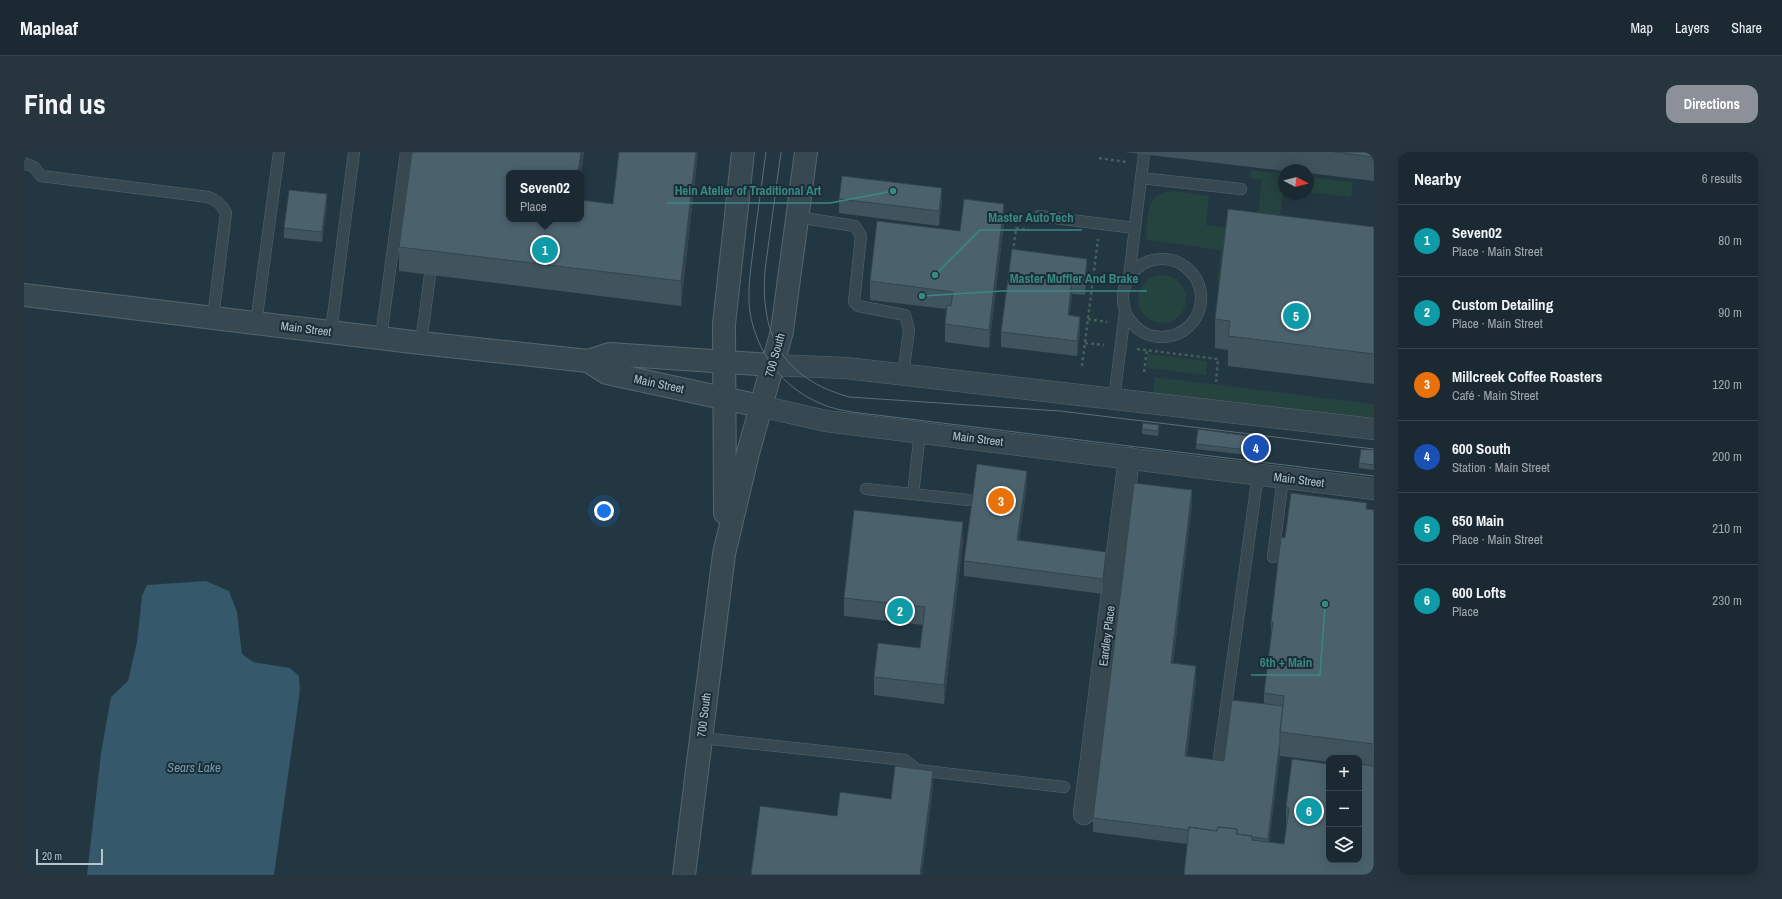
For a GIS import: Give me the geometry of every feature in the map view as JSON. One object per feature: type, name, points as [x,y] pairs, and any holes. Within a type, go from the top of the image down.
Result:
[{"type":"street","name":"700 South","points":[[684,875],[724,554],[724,324],[743,152]]},
{"type":"street","name":"700 South","points":[[724,554],[760,406],[782,331],[806,152]]},
{"type":"street","name":"Main Street","points":[[24,295],[421,343],[588,361],[610,354],[725,361],[772,366],[846,368],[1374,429]]},
{"type":"street","name":"Main Street","points":[[588,361],[608,373],[826,421],[1374,489]]},
{"type":"street","name":"Eardley Place","points":[[1084,814],[1129,458]]},
{"type":"lane","points":[[256,323],[279,152]]},
{"type":"lane","points":[[331,332],[354,152]]},
{"type":"lane","points":[[381,337],[406,152]]},
{"type":"lane","points":[[1129,277],[1138,267],[1150,261],[1163,259],[1176,262],[1187,268],[1195,278],[1200,290],[1201,303],[1198,315],[1190,326],[1179,334],[1167,337],[1154,337],[1142,332],[1132,323],[1126,312],[1123,300],[1124,288],[1129,277],[1144,154]]},
{"type":"lane","points":[[24,163],[34,167],[41,176],[208,197],[218,202],[226,213],[213,318]]},
{"type":"lane","points":[[1141,178],[1241,189]]},
{"type":"lane","points":[[1039,216],[1135,228]]},
{"type":"lane","points":[[797,217],[855,226],[861,236],[854,302],[858,306],[905,315],[908,330],[903,375]]},
{"type":"lane","points":[[421,343],[430,275]]},
{"type":"lane","points":[[1114,399],[1126,312]]},
{"type":"lane","points":[[913,494],[920,432]]},
{"type":"lane","points":[[1218,765],[1258,474]]},
{"type":"lane","points":[[1273,557],[1283,478]]},
{"type":"lane","points":[[866,489],[968,500]]},
{"type":"lane","points":[[702,738],[905,760],[917,770],[1064,787]]},
{"type":"path","points":[[1099,158],[1130,162]]},
{"type":"path","points":[[1082,366],[1098,238]]},
{"type":"path","points":[[1085,343],[1108,346]]},
{"type":"path","points":[[1134,349],[1218,359],[1216,382]]},
{"type":"path","points":[[1144,372],[1147,350]]},
{"type":"green space","points":[[1251,170],[1278,173],[1278,200],[1282,200],[1276,244],[1255,242],[1262,180],[1250,178]]},
{"type":"green space","points":[[1314,178],[1353,182],[1351,197],[1314,193]]},
{"type":"green space","points":[[1172,191],[1209,196],[1206,225],[1237,229],[1223,284],[1217,283],[1221,250],[1146,240],[1149,208],[1152,202],[1156,197],[1163,193]]},
{"type":"green space","points":[[1157,275],[1167,275],[1176,279],[1182,285],[1185,290],[1185,308],[1176,319],[1167,323],[1157,323],[1148,319],[1142,313],[1138,304],[1138,294],[1142,285],[1148,279]]},
{"type":"green space","points":[[1148,354],[1207,361],[1206,375],[1146,368]]},
{"type":"green space","points":[[1155,377],[1374,404],[1374,421],[1153,394]]},
{"type":"water","name":"Sears Lake","points":[[206,581],[229,591],[237,612],[242,654],[253,662],[290,668],[299,676],[300,690],[274,875],[87,875],[101,753],[111,697],[128,681],[137,642],[142,596],[147,585]]},
{"type":"building","points":[[412,152],[581,152],[578,170],[506,170],[506,222],[584,222],[584,200],[613,204],[619,152],[696,152],[681,281],[399,247]]},
{"type":"building","points":[[1334,152],[1374,152],[1374,157]]},
{"type":"building","points":[[842,176],[942,188],[939,211],[839,199]]},
{"type":"building","points":[[289,190],[327,194],[322,232],[284,228]]},
{"type":"building","points":[[964,199],[1004,204],[989,330],[945,324],[947,305],[951,306],[953,292],[870,281],[877,221],[960,231]]},
{"type":"building","points":[[1228,209],[1374,227],[1374,354],[1228,336],[1230,321],[1215,319]]},
{"type":"building","points":[[1012,249],[1087,259],[1085,281],[1072,279],[1068,315],[1080,317],[1077,341],[1001,332]]},
{"type":"building","points":[[1143,423],[1159,425],[1158,431],[1142,429]]},
{"type":"building","points":[[1198,429],[1249,436],[1247,450],[1196,444]]},
{"type":"building","points":[[1361,449],[1374,450],[1374,465],[1359,463]]},
{"type":"building","points":[[977,464],[1027,471],[1017,540],[1106,552],[1103,579],[964,561]]},
{"type":"building","points":[[1134,483],[1192,490],[1171,663],[1196,666],[1185,756],[1224,761],[1232,700],[1283,706],[1268,839],[1237,834],[1237,829],[1218,827],[1217,831],[1189,827],[1189,830],[1093,818]]},
{"type":"building","points":[[1291,493],[1367,503],[1366,509],[1374,510],[1374,744],[1280,732],[1284,696],[1264,693],[1273,622],[1271,622],[1281,537],[1285,538]]},
{"type":"building","points":[[854,510],[963,522],[944,685],[874,677],[878,643],[920,648],[925,607],[844,598]]},
{"type":"building","points":[[1292,759],[1326,764],[1326,863],[1362,863],[1362,764],[1374,766],[1374,875],[1184,875],[1189,827],[1217,831],[1218,827],[1237,829],[1236,834],[1252,836],[1252,840],[1284,844],[1289,808],[1286,807]]},
{"type":"building","points":[[895,766],[933,771],[920,875],[751,875],[760,806],[837,816],[840,792],[891,799]]},
{"type":"tram line","points":[[766,152],[750,276],[749,303],[751,318],[761,347],[778,373],[789,384],[815,401],[833,408],[852,412],[1374,476]]},
{"type":"tram line","points":[[781,152],[765,270],[764,294],[767,315],[772,334],[780,351],[792,366],[807,378],[826,389],[849,397],[1060,411],[1374,449]]},
{"type":"place","name":"Hein Atelier of Traditional Art","points":[[893,191]]},
{"type":"place","name":"Seven02","points":[[545,250]]},
{"type":"place","name":"Master AutoTech","points":[[935,275]]},
{"type":"place","name":"Master Muffler And Brake","points":[[922,296]]},
{"type":"place","name":"650 Main","points":[[1296,316]]},
{"type":"place","name":"600 South","points":[[1256,448]]},
{"type":"place","name":"Millcreek Coffee Roasters","points":[[1001,501]]},
{"type":"place","name":"6th + Main","points":[[1325,604]]},
{"type":"place","name":"Custom Detailing","points":[[900,611]]},
{"type":"place","name":"600 Lofts","points":[[1309,811]]}]
